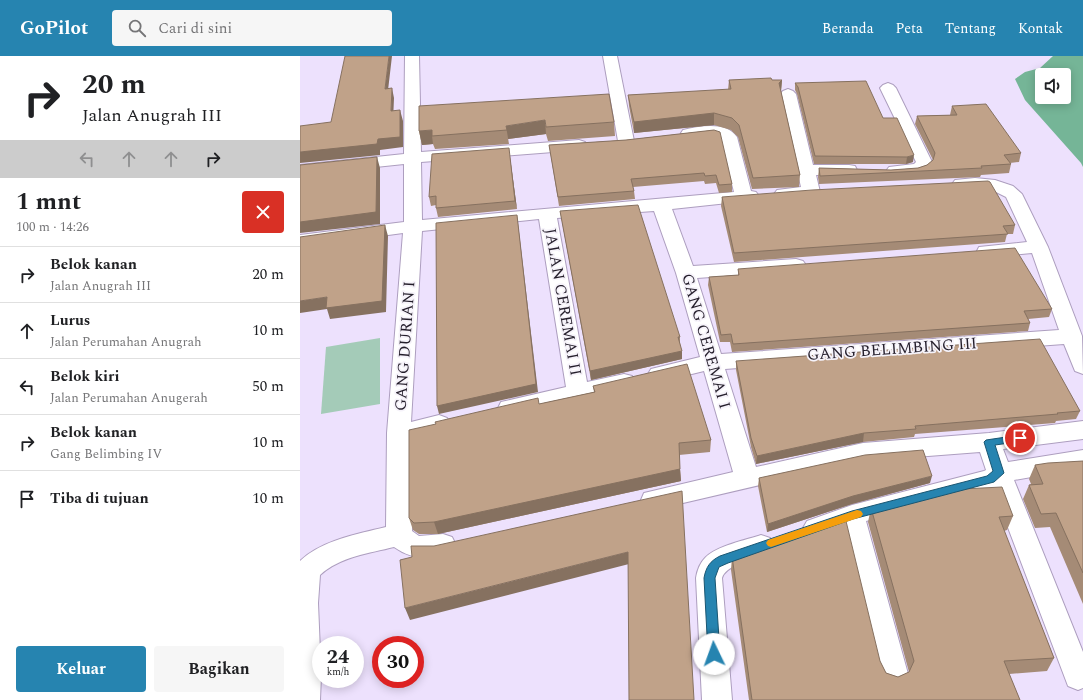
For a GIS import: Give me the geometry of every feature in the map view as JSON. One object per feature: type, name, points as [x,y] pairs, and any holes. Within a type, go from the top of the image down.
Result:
[{"type":"street","name":"GANG DURIAN I","points":[[399,535],[399,433],[414,226],[412,56]]},
{"type":"street","points":[[300,170],[414,158],[618,141],[610,56]]},
{"type":"street","points":[[806,170],[906,171],[918,169],[923,166],[924,162],[888,88]]},
{"type":"street","points":[[300,241],[414,226],[547,213],[661,205],[819,191],[806,170],[788,94]]},
{"type":"street","points":[[677,134],[714,130],[725,134],[730,142],[744,197]]},
{"type":"street","points":[[946,185],[986,183],[1005,188],[1013,194],[1039,247],[1083,366]]},
{"type":"street","name":"GANG CEREMAI I","points":[[661,205],[686,273],[747,479]]},
{"type":"street","name":"JALAN CEREMAI II","points":[[547,213],[578,392]]},
{"type":"street","points":[[968,252],[1039,247]]},
{"type":"street","points":[[686,273],[812,264]]},
{"type":"street","name":"GANG BELIMBING III","points":[[492,412],[712,362],[1072,336]]},
{"type":"street","points":[[399,433],[461,419]]},
{"type":"street","points":[[631,504],[863,452],[989,442],[1083,430]]},
{"type":"street","points":[[989,442],[999,473],[1078,676]]},
{"type":"street","points":[[717,700],[709,578],[715,564],[852,515],[990,479],[999,473],[1083,459]]},
{"type":"street","points":[[852,515],[893,674]]},
{"type":"street","points":[[305,700],[306,677],[303,593],[308,570],[316,562],[332,554],[399,535],[407,544],[422,548],[461,541]]},
{"type":"green space","points":[[1053,56],[1083,56],[1083,167],[1025,100],[1015,79],[1025,72],[1035,69],[1035,104],[1071,104],[1071,68],[1040,68]]},
{"type":"green space","points":[[380,338],[380,404],[321,414],[326,347]]},
{"type":"building","points":[[345,56],[389,56],[385,89],[392,88],[391,111],[400,110],[400,137],[378,139],[377,144],[300,152],[300,126],[331,122]]},
{"type":"building","points":[[771,78],[772,80],[782,80],[779,83],[800,175],[753,178],[739,125],[732,118],[714,113],[634,122],[628,95],[731,89],[729,80]]},
{"type":"building","points":[[866,81],[883,118],[897,118],[914,155],[907,157],[815,156],[798,87],[795,83]]},
{"type":"building","points":[[609,94],[614,122],[546,127],[545,120],[506,126],[507,130],[432,136],[432,130],[419,131],[419,106]]},
{"type":"building","points":[[986,104],[1021,153],[1004,155],[1011,164],[981,166],[982,168],[820,176],[819,168],[891,170],[918,168],[927,165],[933,160],[935,153],[917,116],[957,115],[952,106]]},
{"type":"building","points":[[714,130],[720,132],[732,184],[719,185],[716,175],[705,176],[704,173],[631,179],[634,191],[558,197],[549,145],[626,140]]},
{"type":"building","points":[[509,148],[515,201],[436,208],[436,196],[429,197],[432,154]]},
{"type":"building","points":[[377,157],[376,212],[300,222],[300,165]]},
{"type":"building","points":[[988,181],[1015,225],[1003,226],[1008,234],[734,253],[722,197],[812,190]]},
{"type":"building","points":[[638,205],[680,337],[678,337],[682,351],[590,371],[560,211]]},
{"type":"building","points":[[517,215],[536,384],[437,406],[436,223]]},
{"type":"building","points":[[385,225],[382,301],[326,308],[327,297],[300,301],[300,237]]},
{"type":"building","points":[[1015,248],[1052,309],[1024,311],[1030,323],[733,344],[731,334],[721,335],[709,277],[739,275],[738,269]]},
{"type":"building","points":[[1040,339],[1080,411],[915,426],[916,429],[864,433],[757,456],[751,438],[736,361]]},
{"type":"building","points":[[687,364],[711,440],[679,443],[680,469],[434,522],[414,523],[409,518],[409,430],[436,424],[435,422],[538,398],[539,404],[595,392],[593,386]]},
{"type":"building","points":[[923,450],[932,476],[853,496],[768,524],[759,478],[865,455]]},
{"type":"building","points":[[1083,461],[1083,573],[1056,513],[1041,514],[1029,485],[1043,484],[1035,465]]},
{"type":"building","points":[[1002,487],[1013,516],[999,517],[1054,658],[1004,661],[1020,700],[752,700],[732,556],[845,517],[880,661],[886,673],[898,677],[909,672],[914,661],[871,508],[942,490]]},
{"type":"building","points":[[682,491],[694,700],[629,700],[628,552],[405,608],[400,560],[412,557],[411,546],[434,546]]},
{"type":"slow traffic","points":[[771,543],[857,514]]},
{"type":"route","points":[[714,654],[709,578],[715,564],[724,559],[852,515],[990,479],[999,473],[989,442],[1020,438]]}]
